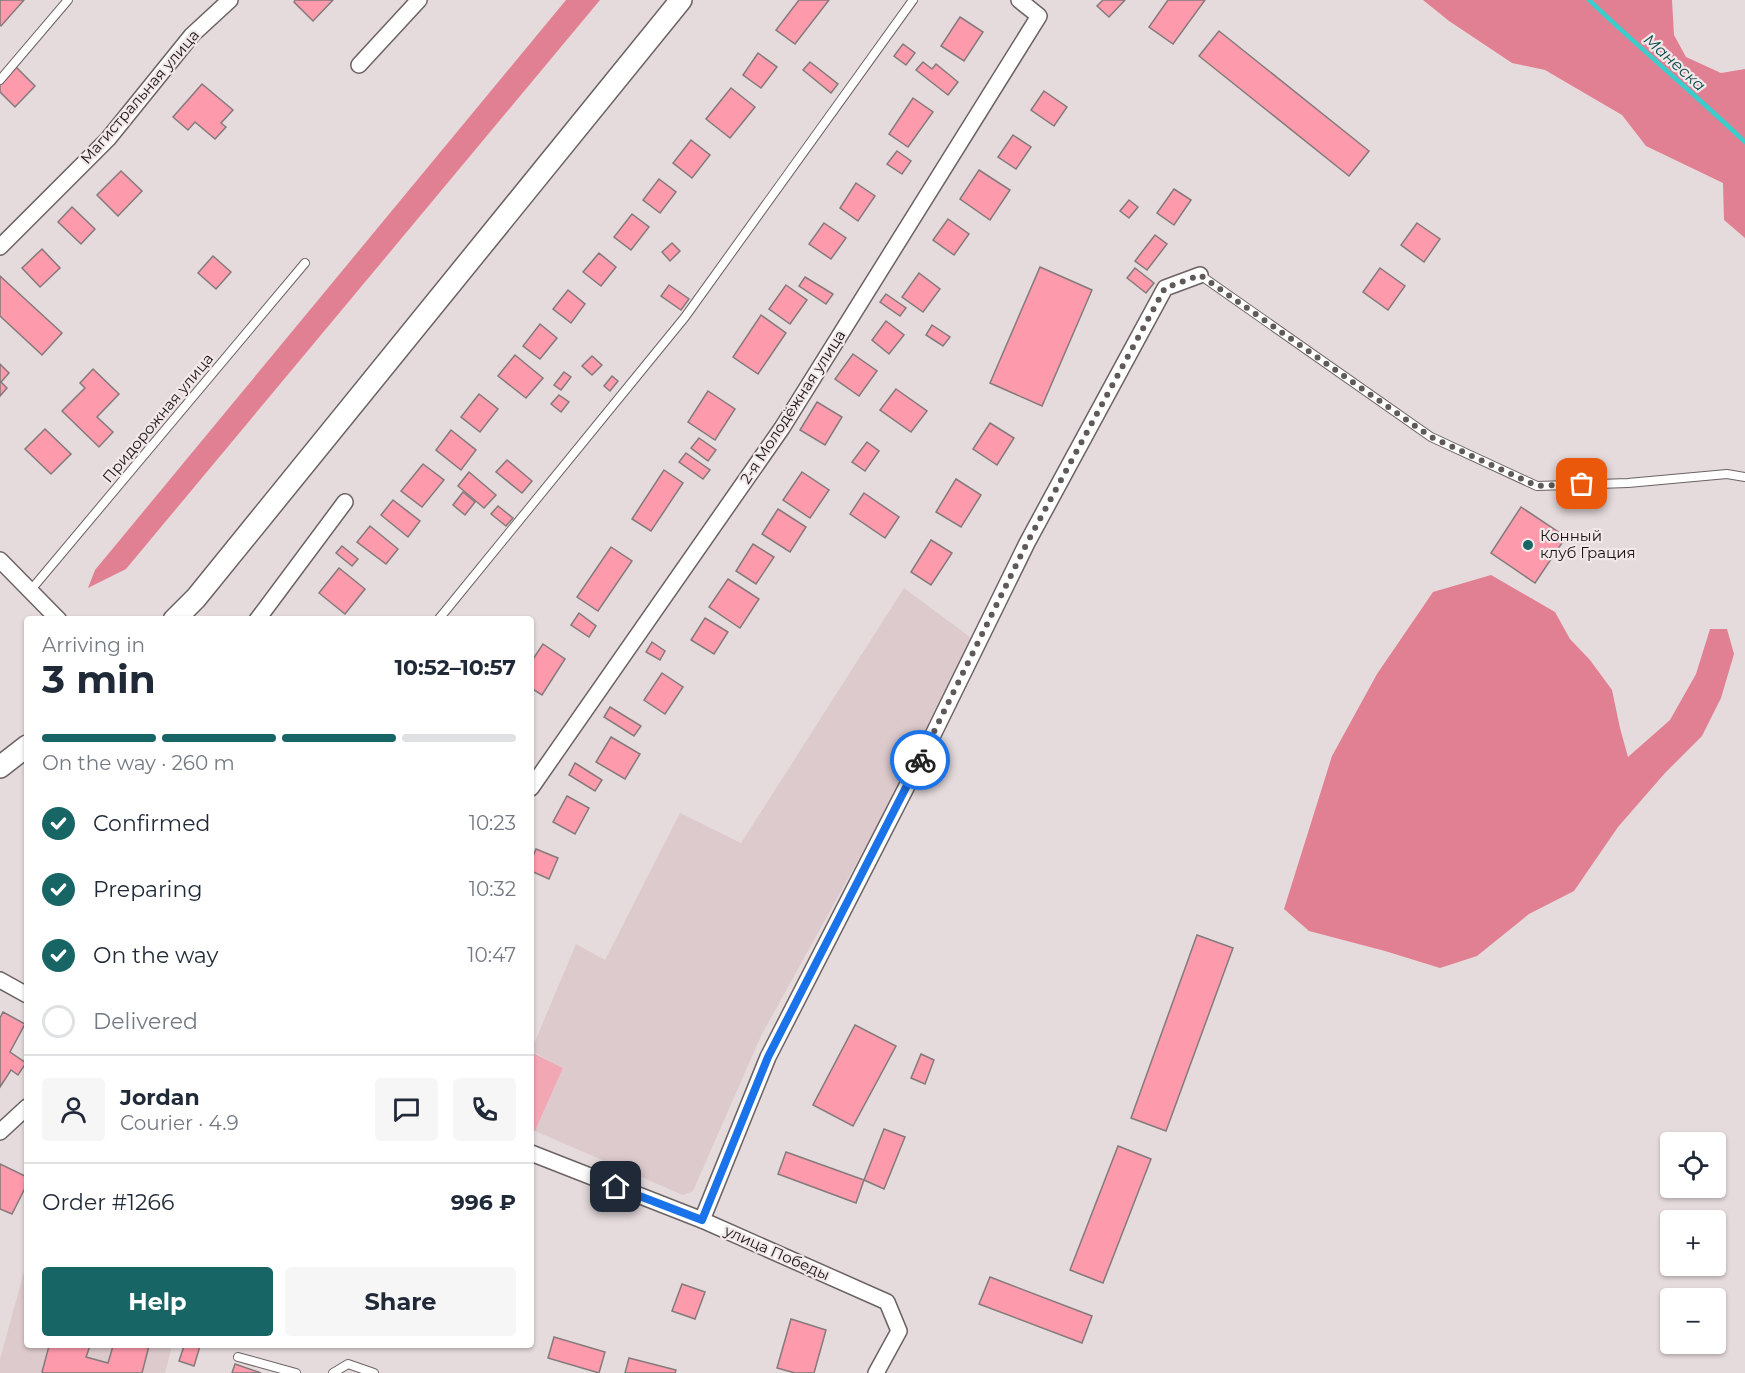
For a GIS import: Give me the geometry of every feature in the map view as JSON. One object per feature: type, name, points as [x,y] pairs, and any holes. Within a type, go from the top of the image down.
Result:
[{"type":"main road","points":[[178,616],[196,598],[681,0]]},
{"type":"main road","points":[[0,767],[24,748]]},
{"type":"street","name":"Магистральная улица","points":[[0,247],[108,139],[192,35],[230,0]]},
{"type":"street","points":[[359,65],[419,0]]},
{"type":"street","name":"2-я Молодёжная улица","points":[[534,784],[782,428],[1039,16],[1019,0]]},
{"type":"street","points":[[702,1220],[768,1057],[928,745],[1027,543],[1165,288],[1200,275]]},
{"type":"street","points":[[260,616],[345,502]]},
{"type":"street","points":[[0,560],[55,616]]},
{"type":"street","points":[[0,980],[24,993]]},
{"type":"street","points":[[0,1132],[24,1110]]},
{"type":"street","name":"улица Победы","points":[[534,1155],[702,1220],[888,1302],[899,1331],[876,1373]]},
{"type":"lane","points":[[0,80],[69,0]]},
{"type":"lane","points":[[441,616],[685,317],[913,0]]},
{"type":"lane","name":"Придорожная улица","points":[[30,591],[305,263]]},
{"type":"lane","points":[[1200,275],[1431,437],[1537,486],[1628,483],[1727,474],[1745,477]]},
{"type":"lane","points":[[238,1358],[296,1373]]},
{"type":"lane","points":[[333,1373],[348,1364],[374,1373]]},
{"type":"shaded area","points":[[566,0],[600,0],[126,569],[88,588],[95,570]]},
{"type":"shaded area","points":[[1423,0],[1672,0],[1674,35],[1686,57],[1721,73],[1745,69],[1745,238],[1724,220],[1723,183],[1646,146],[1622,115],[1545,70],[1512,63],[1449,21]]},
{"type":"shaded area","points":[[1491,575],[1555,612],[1570,639],[1590,660],[1612,690],[1628,757],[1670,720],[1696,674],[1710,629],[1727,629],[1734,654],[1721,698],[1702,736],[1665,773],[1618,827],[1574,891],[1529,914],[1477,956],[1440,968],[1309,931],[1284,909],[1332,756],[1377,674],[1433,592]]},
{"type":"shaded area","points":[[904,588],[978,643],[761,1036],[693,1191],[683,1195],[535,1131],[563,1068],[534,1053],[534,1044],[576,944],[605,960],[680,813],[741,843]]},
{"type":"shaded area","points":[[534,1054],[563,1068],[534,1131]]},
{"type":"shaded area","points":[[24,1272],[24,1348],[171,1348],[165,1373],[0,1373],[0,1359]]},
{"type":"building","points":[[0,0],[24,0],[1,26],[0,25]]},
{"type":"building","points":[[295,0],[333,0],[313,21],[294,2]]},
{"type":"building","points":[[799,0],[829,0],[795,44],[776,30]]},
{"type":"building","points":[[1103,0],[1125,0],[1109,17],[1097,6]]},
{"type":"building","points":[[1168,0],[1205,0],[1173,44],[1149,27]]},
{"type":"building","points":[[960,17],[983,32],[964,61],[941,46]]},
{"type":"building","points":[[1219,31],[1369,151],[1349,176],[1199,56]]},
{"type":"building","points":[[903,44],[915,53],[906,65],[894,56]]},
{"type":"building","points":[[758,53],[777,67],[761,88],[743,75]]},
{"type":"building","points":[[810,62],[838,84],[831,93],[803,70]]},
{"type":"building","points":[[923,62],[932,69],[936,64],[958,82],[948,95],[916,70]]},
{"type":"building","points":[[13,64],[35,86],[15,107],[0,92],[0,78]]},
{"type":"building","points":[[202,84],[233,110],[221,123],[226,127],[215,139],[195,122],[188,130],[173,117]]},
{"type":"building","points":[[731,88],[755,107],[730,138],[706,119]]},
{"type":"building","points":[[1044,91],[1067,107],[1054,126],[1031,110]]},
{"type":"building","points":[[913,98],[933,112],[908,147],[889,134]]},
{"type":"building","points":[[1013,135],[1031,147],[1016,169],[998,157]]},
{"type":"building","points":[[691,140],[710,155],[692,178],[673,163]]},
{"type":"building","points":[[897,151],[911,161],[902,174],[887,164]]},
{"type":"building","points":[[979,170],[1010,190],[990,220],[960,199]]},
{"type":"building","points":[[121,171],[142,191],[118,216],[97,195]]},
{"type":"building","points":[[659,179],[676,192],[660,213],[643,200]]},
{"type":"building","points":[[856,183],[875,196],[858,221],[840,208]]},
{"type":"building","points":[[1174,189],[1191,200],[1174,225],[1157,213]]},
{"type":"building","points":[[1129,200],[1138,207],[1129,218],[1120,211]]},
{"type":"building","points":[[72,207],[95,229],[81,244],[58,222]]},
{"type":"building","points":[[632,214],[649,227],[631,250],[614,237]]},
{"type":"building","points":[[948,219],[969,234],[954,255],[933,240]]},
{"type":"building","points":[[824,223],[846,238],[831,259],[809,244]]},
{"type":"building","points":[[1417,223],[1440,239],[1424,262],[1401,245]]},
{"type":"building","points":[[1155,235],[1167,244],[1147,270],[1135,261]]},
{"type":"building","points":[[672,243],[680,251],[670,261],[662,252]]},
{"type":"building","points":[[42,249],[60,268],[40,287],[22,268]]},
{"type":"building","points":[[599,253],[616,267],[601,286],[583,272]]},
{"type":"building","points":[[213,256],[231,272],[216,289],[198,273]]},
{"type":"building","points":[[1040,267],[1092,290],[1042,406],[990,383]]},
{"type":"building","points":[[1135,268],[1154,283],[1146,293],[1127,278]]},
{"type":"building","points":[[1380,268],[1405,286],[1388,310],[1363,292]]},
{"type":"building","points":[[919,273],[940,289],[923,312],[902,297]]},
{"type":"building","points":[[0,276],[62,333],[42,355],[0,316]]},
{"type":"building","points":[[805,277],[833,294],[826,304],[799,286]]},
{"type":"building","points":[[669,285],[689,299],[681,310],[661,296]]},
{"type":"building","points":[[786,285],[807,300],[790,324],[769,309]]},
{"type":"building","points":[[568,290],[585,304],[571,323],[553,309]]},
{"type":"building","points":[[886,294],[906,308],[900,316],[880,302]]},
{"type":"building","points":[[761,315],[786,333],[758,374],[733,357]]},
{"type":"building","points":[[886,321],[904,335],[889,354],[872,340]]},
{"type":"building","points":[[540,324],[557,338],[540,359],[523,346]]},
{"type":"building","points":[[932,325],[950,337],[943,346],[926,335]]},
{"type":"building","points":[[853,354],[877,371],[859,396],[835,379]]},
{"type":"building","points":[[515,355],[543,378],[526,398],[498,376]]},
{"type":"building","points":[[592,356],[602,365],[592,375],[582,366]]},
{"type":"building","points":[[0,364],[9,373],[1,382],[7,388],[0,396]]},
{"type":"building","points":[[93,369],[119,394],[97,417],[113,432],[99,447],[62,411],[85,388],[80,383]]},
{"type":"building","points":[[564,372],[571,377],[561,390],[554,385]]},
{"type":"building","points":[[612,376],[618,381],[610,391],[604,386]]},
{"type":"building","points":[[896,389],[927,411],[911,432],[880,410]]},
{"type":"building","points":[[708,391],[735,409],[715,440],[688,422]]},
{"type":"building","points":[[479,394],[498,409],[480,432],[461,417]]},
{"type":"building","points":[[559,395],[569,402],[561,412],[551,404]]},
{"type":"building","points":[[817,402],[842,417],[825,445],[800,430]]},
{"type":"building","points":[[990,423],[1014,438],[997,465],[973,449]]},
{"type":"building","points":[[45,429],[71,454],[51,474],[25,449]]},
{"type":"building","points":[[451,430],[476,450],[461,470],[436,450]]},
{"type":"building","points":[[699,438],[716,450],[708,461],[691,448]]},
{"type":"building","points":[[867,442],[879,451],[865,471],[852,462]]},
{"type":"building","points":[[686,453],[710,470],[703,479],[679,462]]},
{"type":"building","points":[[507,460],[532,481],[522,493],[496,472]]},
{"type":"building","points":[[423,464],[444,480],[422,507],[401,491]]},
{"type":"building","points":[[664,470],[683,483],[651,531],[632,519]]},
{"type":"building","points":[[469,472],[496,495],[484,508],[458,486]]},
{"type":"building","points":[[802,472],[829,490],[810,518],[783,500]]},
{"type":"building","points":[[956,479],[981,495],[961,527],[936,512]]},
{"type":"building","points":[[463,492],[475,502],[465,515],[453,505]]},
{"type":"building","points":[[864,493],[899,517],[885,538],[850,514]]},
{"type":"building","points":[[393,500],[420,521],[408,537],[381,515]]},
{"type":"building","points":[[498,506],[513,518],[506,526],[491,514]]},
{"type":"building","name":"Конный клуб Грация","points":[[1521,507],[1566,537],[1535,583],[1491,553]]},
{"type":"building","points":[[778,509],[806,527],[790,552],[762,534]]},
{"type":"building","points":[[370,526],[398,549],[386,564],[357,542]]},
{"type":"building","points":[[931,540],[952,553],[931,585],[911,572]]},
{"type":"building","points":[[753,544],[774,557],[756,584],[736,571]]},
{"type":"building","points":[[342,546],[358,559],[352,566],[336,553]]},
{"type":"building","points":[[611,547],[632,561],[598,611],[577,597]]},
{"type":"building","points":[[339,568],[365,589],[345,614],[319,593]]},
{"type":"building","points":[[728,579],[759,599],[740,628],[709,607]]},
{"type":"building","points":[[579,613],[596,626],[589,637],[571,625]]},
{"type":"building","points":[[705,618],[728,632],[714,654],[691,640]]},
{"type":"building","points":[[652,642],[665,651],[660,660],[646,652]]},
{"type":"building","points":[[543,644],[565,659],[542,695],[534,690],[534,658]]},
{"type":"building","points":[[662,673],[683,687],[665,714],[644,700]]},
{"type":"building","points":[[610,707],[641,726],[634,736],[604,717]]},
{"type":"building","points":[[611,737],[640,754],[625,779],[596,762]]},
{"type":"building","points":[[575,763],[602,780],[595,791],[569,775]]},
{"type":"building","points":[[567,796],[589,808],[575,834],[553,822]]},
{"type":"building","points":[[536,849],[558,858],[549,879],[534,872]]},
{"type":"building","points":[[1197,935],[1233,948],[1166,1131],[1131,1118]]},
{"type":"building","points":[[3,1012],[24,1023],[10,1052],[24,1062],[24,1066],[18,1075],[11,1070],[0,1087],[0,1018]]},
{"type":"building","points":[[855,1025],[896,1046],[853,1126],[813,1105]]},
{"type":"building","points":[[921,1054],[934,1060],[925,1084],[911,1078]]},
{"type":"building","points":[[884,1129],[905,1137],[884,1189],[864,1180]]},
{"type":"building","points":[[1118,1146],[1151,1159],[1103,1283],[1070,1270]]},
{"type":"building","points":[[786,1152],[864,1180],[856,1203],[778,1174]]},
{"type":"building","points":[[0,1164],[24,1176],[24,1190],[12,1214],[0,1209]]},
{"type":"building","points":[[990,1277],[1092,1316],[1082,1343],[979,1304]]},
{"type":"building","points":[[682,1284],[705,1292],[695,1319],[672,1311]]},
{"type":"building","points":[[791,1319],[826,1330],[814,1373],[795,1373],[777,1368]]},
{"type":"building","points":[[554,1337],[605,1352],[599,1373],[548,1358]]},
{"type":"building","points":[[48,1348],[89,1348],[86,1357],[108,1363],[112,1348],[148,1348],[142,1373],[42,1372]]},
{"type":"building","points":[[183,1348],[199,1348],[194,1366],[179,1361]]},
{"type":"building","points":[[629,1358],[676,1370],[675,1373],[625,1373]]},
{"type":"building","points":[[235,1364],[261,1373],[232,1373]]},
{"type":"waterway","name":"Манеска","points":[[1589,0],[1745,142]]},
{"type":"way so far","points":[[920,760],[1027,543],[1165,288],[1200,275],[1431,437],[1537,486],[1582,484]]},
{"type":"place","name":"Конный клуб Грация","points":[[1528,545]]},
{"type":"route","points":[[616,1187],[702,1220],[768,1057],[920,760]]}]
